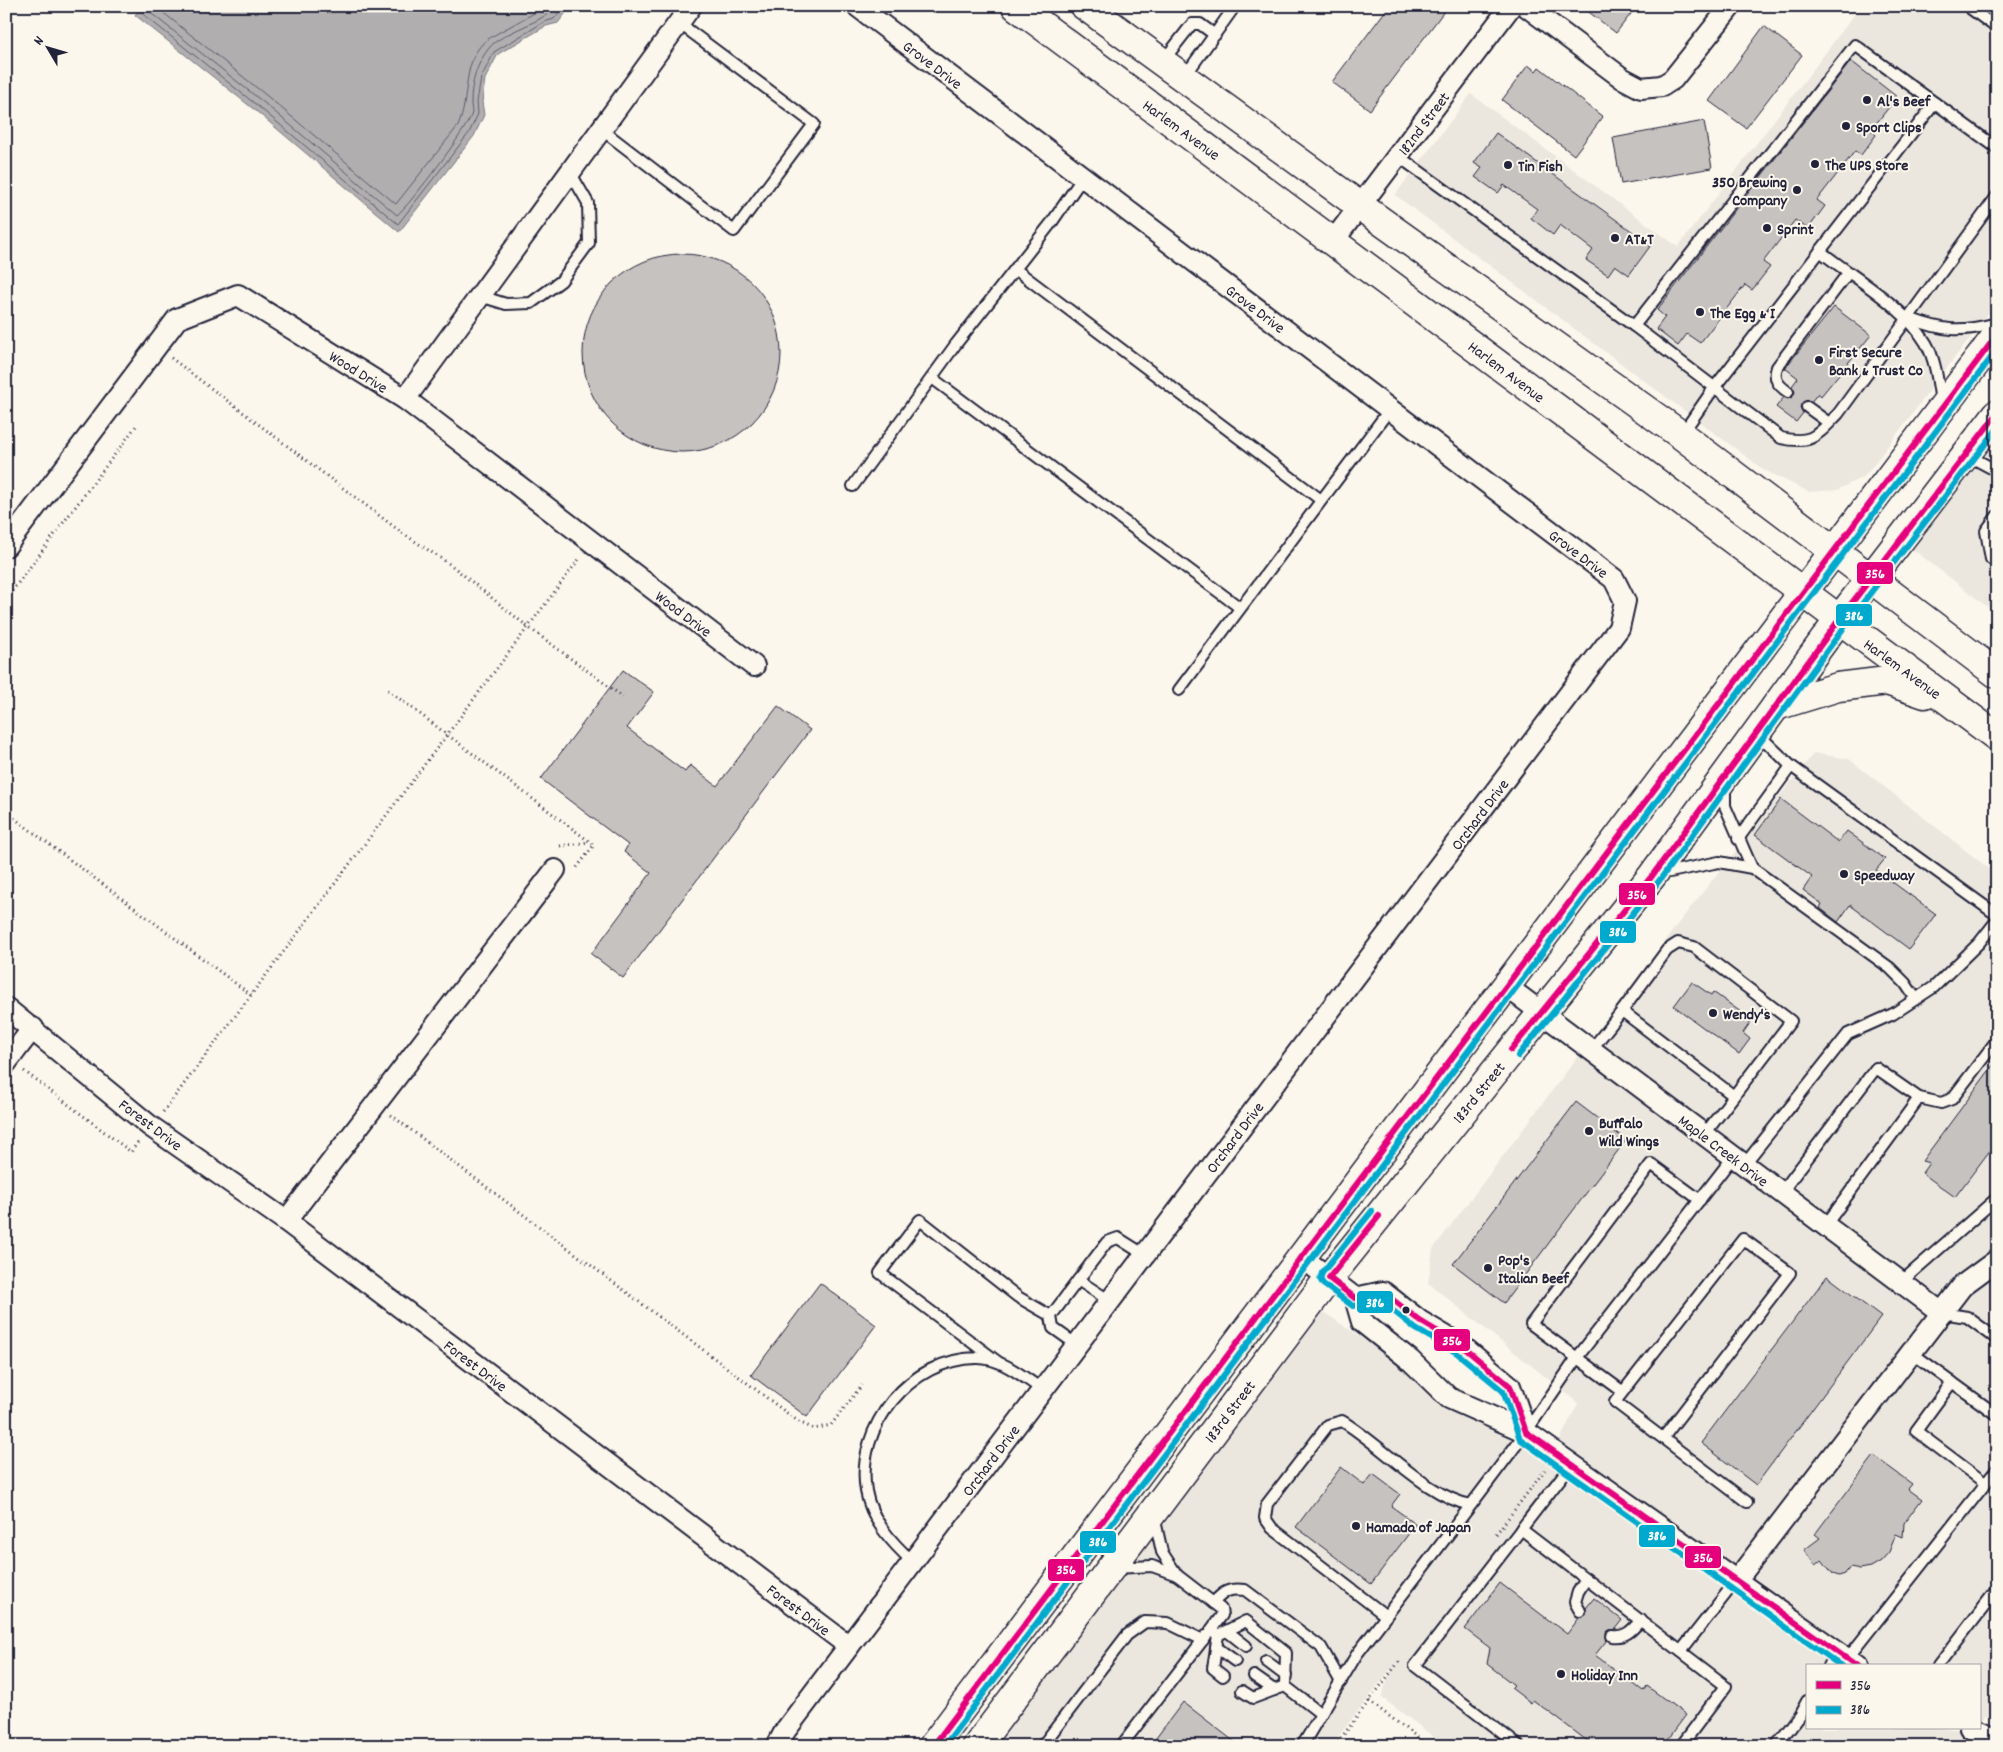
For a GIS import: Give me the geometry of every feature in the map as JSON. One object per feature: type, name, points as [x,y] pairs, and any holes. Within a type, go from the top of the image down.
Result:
[{"type":"street","points":[[405,399],[691,6]]},
{"type":"street","name":"Grove Drive","points":[[857,6],[1614,579],[1625,601],[1620,628]]},
{"type":"street","name":"Harlem Avenue","points":[[1016,6],[1334,240],[1838,621],[1997,737]]},
{"type":"street","points":[[1085,6],[1360,206],[1682,435],[1997,674]]},
{"type":"street","name":"182nd Street","points":[[1334,240],[1511,6]]},
{"type":"street","points":[[1526,6],[1622,78],[1641,88],[1662,86],[1673,79],[1731,6]]},
{"type":"street","name":"Wood Drive","points":[[6,546],[177,319],[238,295],[405,399],[754,666]]},
{"type":"street","points":[[932,1746],[1300,1256],[1997,336]]},
{"type":"street","name":"183rd Street","points":[[977,1746],[1329,1278],[1652,876],[1838,621],[1997,414]]},
{"type":"street","name":"Orchard Drive","points":[[849,1646],[1620,628]]},
{"type":"street","points":[[1776,706],[1838,687],[1887,681],[1947,700]]},
{"type":"street","points":[[286,1221],[562,873]]},
{"type":"street","name":"Maple Creek Drive","points":[[1506,986],[1942,1313]]},
{"type":"street","name":"Forest Drive","points":[[6,1008],[33,1028],[150,1126],[286,1221],[849,1646]]},
{"type":"street","points":[[8,1061],[33,1028]]},
{"type":"street","points":[[1300,1256],[1356,1298],[1362,1322],[1410,1360],[1449,1398],[1526,1432],[1736,1580],[1842,1661]]},
{"type":"street","points":[[1736,1580],[1963,1285],[1997,1260]]},
{"type":"street","points":[[1356,1298],[1383,1292],[1420,1321],[1462,1346],[1510,1386],[1526,1432]]},
{"type":"street","points":[[777,1746],[785,1731],[849,1646]]},
{"type":"street","points":[[1974,1730],[1995,1742]]},
{"type":"lane","points":[[1174,69],[1214,35],[1235,6]]},
{"type":"lane","points":[[1967,6],[1997,28]]},
{"type":"lane","points":[[601,130],[734,231],[814,124],[679,23]]},
{"type":"lane","points":[[1174,69],[1192,24],[1200,24],[1214,35]]},
{"type":"lane","points":[[1634,326],[1855,45],[1996,146]]},
{"type":"lane","points":[[1682,435],[1714,388],[1935,103]]},
{"type":"lane","points":[[1398,156],[1634,326],[1781,438],[1800,442],[1818,435],[1829,423],[1997,196]]},
{"type":"lane","points":[[480,296],[506,304],[531,303],[561,281],[589,243],[588,203],[570,172]]},
{"type":"lane","points":[[854,486],[932,378],[1083,177]]},
{"type":"lane","points":[[1820,251],[1908,318],[1927,344],[1934,363],[1943,408]]},
{"type":"lane","points":[[1015,269],[1321,500]]},
{"type":"lane","points":[[1788,392],[1777,382],[1775,375],[1778,367],[1848,273]]},
{"type":"lane","points":[[1908,318],[1953,331],[1997,323]]},
{"type":"lane","points":[[932,378],[1239,607]]},
{"type":"lane","points":[[1807,407],[1829,423]]},
{"type":"lane","points":[[1179,690],[1239,607],[1390,409]]},
{"type":"lane","points":[[1966,455],[1997,471]]},
{"type":"lane","points":[[1997,516],[1986,531],[1991,559],[1997,563]]},
{"type":"lane","points":[[1756,733],[1791,766],[1997,915]]},
{"type":"lane","points":[[1738,839],[1791,766]]},
{"type":"lane","points":[[1725,776],[1725,806],[1752,868]]},
{"type":"lane","points":[[1652,876],[1719,862],[1752,868],[1890,968],[1905,983],[1916,999]]},
{"type":"lane","points":[[1302,1746],[1358,1654],[1526,1432],[1576,1359],[1700,1200],[1739,1161],[1848,1034],[1893,1014],[1934,987],[1979,942],[1997,920]]},
{"type":"lane","points":[[1590,1050],[1622,1011],[1667,950],[1678,943],[1694,947],[1791,1021],[1704,1135]]},
{"type":"lane","points":[[1622,1011],[1734,1096]]},
{"type":"lane","points":[[1781,1193],[1876,1068],[1919,1098],[1941,1103],[1952,1099],[1997,1040]]},
{"type":"lane","points":[[1825,1226],[1919,1098]]},
{"type":"lane","points":[[1622,1391],[1576,1359],[1531,1324],[1651,1164],[1700,1200]]},
{"type":"lane","points":[[1901,1282],[1997,1198]]},
{"type":"lane","points":[[1043,1390],[998,1362],[880,1273],[920,1220],[1018,1297],[1051,1316]]},
{"type":"lane","points":[[1077,1345],[1053,1328],[1051,1316],[1106,1242],[1113,1239],[1124,1240],[1145,1255]]},
{"type":"lane","points":[[1663,1438],[1790,1273],[1742,1239],[1615,1402],[1747,1502]]},
{"type":"lane","points":[[1078,1280],[1110,1302]]},
{"type":"lane","points":[[1942,1313],[1967,1317],[1997,1339]]},
{"type":"lane","points":[[1912,1353],[1997,1415]]},
{"type":"lane","points":[[913,1562],[890,1541],[866,1492],[864,1462],[872,1435],[892,1400],[914,1378],[941,1364],[976,1358],[998,1362]]},
{"type":"lane","points":[[1952,1382],[1916,1431],[1985,1483]]},
{"type":"lane","points":[[1386,1616],[1272,1528],[1265,1518],[1267,1504],[1328,1425],[1342,1420],[1435,1489],[1458,1502],[1472,1505]]},
{"type":"lane","points":[[1519,1746],[1415,1666],[1571,1464]]},
{"type":"lane","points":[[1842,1661],[1997,1469]]},
{"type":"lane","points":[[1154,1511],[1162,1552],[1177,1575]]},
{"type":"lane","points":[[1522,1529],[1726,1686],[1681,1746]]},
{"type":"lane","points":[[1110,1569],[1152,1566],[1177,1575],[1221,1609],[1222,1615],[1212,1668],[1223,1676]]},
{"type":"lane","points":[[1580,1611],[1575,1602],[1578,1592],[1586,1579]]},
{"type":"lane","points":[[1681,1651],[1736,1580]]},
{"type":"lane","points":[[1213,1603],[1224,1591],[1233,1588],[1246,1590],[1321,1647],[1341,1682]]},
{"type":"lane","points":[[1940,1664],[1997,1589]]},
{"type":"lane","points":[[1612,1636],[1618,1637],[1629,1634],[1641,1620]]},
{"type":"lane","points":[[1121,1746],[1203,1640],[1218,1632],[1246,1621],[1286,1653],[1286,1681]]},
{"type":"lane","points":[[1042,1746],[1127,1635],[1145,1622],[1168,1623],[1203,1640]]},
{"type":"lane","points":[[1218,1632],[1246,1646]]},
{"type":"lane","points":[[1216,1647],[1235,1661]]},
{"type":"lane","points":[[1266,1661],[1321,1714]]},
{"type":"lane","points":[[1254,1676],[1274,1690]]},
{"type":"lane","points":[[1242,1691],[1253,1698],[1274,1690],[1286,1681]]},
{"type":"lane","points":[[1776,1746],[1799,1716],[1806,1703]]},
{"type":"path","points":[[156,347],[401,532],[451,565],[528,627],[623,697]]},
{"type":"path","points":[[6,599],[136,426]]},
{"type":"path","points":[[161,1114],[584,553]]},
{"type":"path","points":[[388,690],[594,845],[562,873]]},
{"type":"path","points":[[6,812],[251,995]]},
{"type":"path","points":[[560,846],[590,842]]},
{"type":"path","points":[[8,1061],[131,1152],[141,1139]]},
{"type":"path","points":[[385,1123],[397,1107]]},
{"type":"path","points":[[391,1115],[799,1422],[814,1429],[830,1425],[862,1386]]},
{"type":"path","points":[[1369,1701],[1429,1746]]},
{"type":"shaded area","points":[[1861,6],[1997,6],[1997,302],[1865,476],[1837,490],[1809,492],[1764,470],[1395,195],[1471,94],[1678,247]]},
{"type":"shaded area","points":[[1997,432],[1997,614],[1907,545]]},
{"type":"shaded area","points":[[1814,753],[1849,759],[1997,875],[1997,1718],[1985,1715],[1975,1746],[1446,1746],[1381,1697],[1392,1667],[1331,1746],[994,1746],[1322,1311],[1548,1464],[1578,1403],[1428,1283],[1433,1249],[1683,917]]},
{"type":"water","points":[[142,6],[571,6],[558,23],[546,26],[498,54],[485,79],[482,102],[484,115],[474,136],[399,232],[256,111],[135,15]]},
{"type":"building","points":[[1389,6],[1448,6],[1370,110],[1332,82]]},
{"type":"building","points":[[1581,6],[1637,6],[1616,33]]},
{"type":"building","points":[[1764,26],[1802,55],[1746,128],[1709,101]]},
{"type":"building","points":[[1851,61],[1897,97],[1871,130],[1876,135],[1861,155],[1855,151],[1817,200],[1825,206],[1808,229],[1795,220],[1763,262],[1770,267],[1752,290],[1745,285],[1700,343],[1687,334],[1678,346],[1656,329],[1665,317],[1657,310]]},
{"type":"building","points":[[1528,65],[1536,71],[1539,67],[1603,117],[1574,155],[1502,100]]},
{"type":"building","points":[[1704,121],[1712,168],[1621,184],[1613,138]]},
{"type":"building","points":[[1496,133],[1651,245],[1629,275],[1615,265],[1608,275],[1586,260],[1593,250],[1560,225],[1553,235],[1531,218],[1537,209],[1504,185],[1498,193],[1475,177],[1482,168],[1474,163]]},
{"type":"building","points":[[682,254],[701,256],[720,262],[737,271],[752,283],[764,298],[773,315],[779,334],[781,353],[779,372],[773,391],[764,408],[752,423],[737,435],[720,444],[701,450],[682,452],[663,450],[644,444],[627,435],[612,423],[600,408],[591,391],[585,372],[583,353],[585,334],[591,315],[600,298],[612,283],[627,271],[644,262],[663,256]]},
{"type":"building","name":"First Secure Bank & Trust Co","points":[[1834,307],[1871,335],[1821,396],[1818,393],[1811,402],[1807,400],[1802,403],[1800,407],[1803,413],[1796,422],[1776,407],[1784,397],[1788,399],[1795,392],[1792,386],[1798,378],[1785,368]]},
{"type":"building","points":[[623,670],[654,692],[627,728],[685,772],[690,765],[717,786],[778,706],[810,730],[623,978],[591,954],[651,873],[624,852],[628,845],[541,779]]},
{"type":"building","points":[[1781,799],[1838,842],[1847,831],[1885,859],[1876,870],[1936,914],[1909,949],[1850,905],[1838,922],[1820,908],[1822,904],[1803,890],[1812,877],[1755,835]]},
{"type":"building","name":"Wendy's","points":[[1692,982],[1711,995],[1713,992],[1752,1020],[1743,1033],[1750,1039],[1739,1054],[1674,1006]]},
{"type":"building","points":[[1997,1060],[1997,1141],[1955,1197],[1922,1173],[1929,1163],[1922,1161]]},
{"type":"building","points":[[1576,1102],[1626,1140],[1504,1303],[1453,1264]]},
{"type":"building","points":[[1827,1276],[1881,1317],[1756,1485],[1701,1443]]},
{"type":"building","points":[[820,1283],[876,1325],[807,1417],[751,1375]]},
{"type":"building","points":[[1874,1456],[1912,1484],[1908,1489],[1922,1499],[1904,1523],[1903,1537],[1896,1534],[1889,1552],[1881,1561],[1871,1567],[1860,1569],[1850,1567],[1845,1574],[1839,1576],[1833,1574],[1822,1560],[1815,1565],[1804,1550],[1820,1538],[1815,1534]]},
{"type":"building","name":"Hamada of Japan","points":[[1341,1467],[1364,1485],[1373,1474],[1400,1494],[1391,1506],[1416,1524],[1371,1584],[1296,1527]]},
{"type":"building","name":"Holiday Inn","points":[[1500,1583],[1567,1634],[1579,1618],[1586,1615],[1586,1608],[1594,1598],[1622,1620],[1615,1629],[1607,1632],[1607,1640],[1595,1655],[1643,1691],[1647,1686],[1686,1715],[1663,1746],[1594,1746],[1533,1700],[1531,1703],[1511,1688],[1514,1685],[1487,1664],[1490,1648],[1465,1629]]},
{"type":"building","points":[[1183,1702],[1240,1746],[1150,1746]]},
{"type":"transit line","name":"356","points":[[933,1746],[1997,335]]},
{"type":"transit line","name":"386","points":[[944,1746],[1997,350]]},
{"type":"transit line","name":"356","points":[[1511,1050],[1652,876],[1838,621],[1997,414]]},
{"type":"transit line","name":"386","points":[[1518,1056],[1659,881],[1845,626],[1997,429]]},
{"type":"transit line","name":"386","points":[[1372,1211],[1322,1273],[1320,1279],[1323,1284],[1353,1306],[1381,1301],[1416,1329],[1457,1353],[1503,1391],[1520,1439],[1838,1664]]},
{"type":"transit line","name":"356","points":[[1379,1216],[1329,1278],[1355,1298],[1383,1292],[1420,1321],[1462,1346],[1510,1386],[1526,1432],[1854,1664]]},
{"type":"place","name":"Al's Beef","points":[[1867,100]]},
{"type":"place","name":"Sport Clips","points":[[1846,126]]},
{"type":"place","name":"The UPS Store","points":[[1815,164]]},
{"type":"place","name":"Tin Fish","points":[[1508,165]]},
{"type":"place","name":"350 Brewing Company","points":[[1797,190]]},
{"type":"place","name":"Sprint","points":[[1767,228]]},
{"type":"place","name":"AT&T","points":[[1615,238]]},
{"type":"place","name":"The Egg & I","points":[[1700,312]]},
{"type":"place","name":"First Secure Bank & Trust Co","points":[[1819,360]]},
{"type":"place","name":"Speedway","points":[[1844,874]]},
{"type":"place","name":"Wendy's","points":[[1713,1013]]},
{"type":"place","name":"Buffalo Wild Wings","points":[[1589,1131]]},
{"type":"place","name":"Pop's Italian Beef","points":[[1488,1268]]},
{"type":"place","name":"Hamada of Japan","points":[[1356,1526]]},
{"type":"place","name":"Holiday Inn","points":[[1561,1674]]}]
